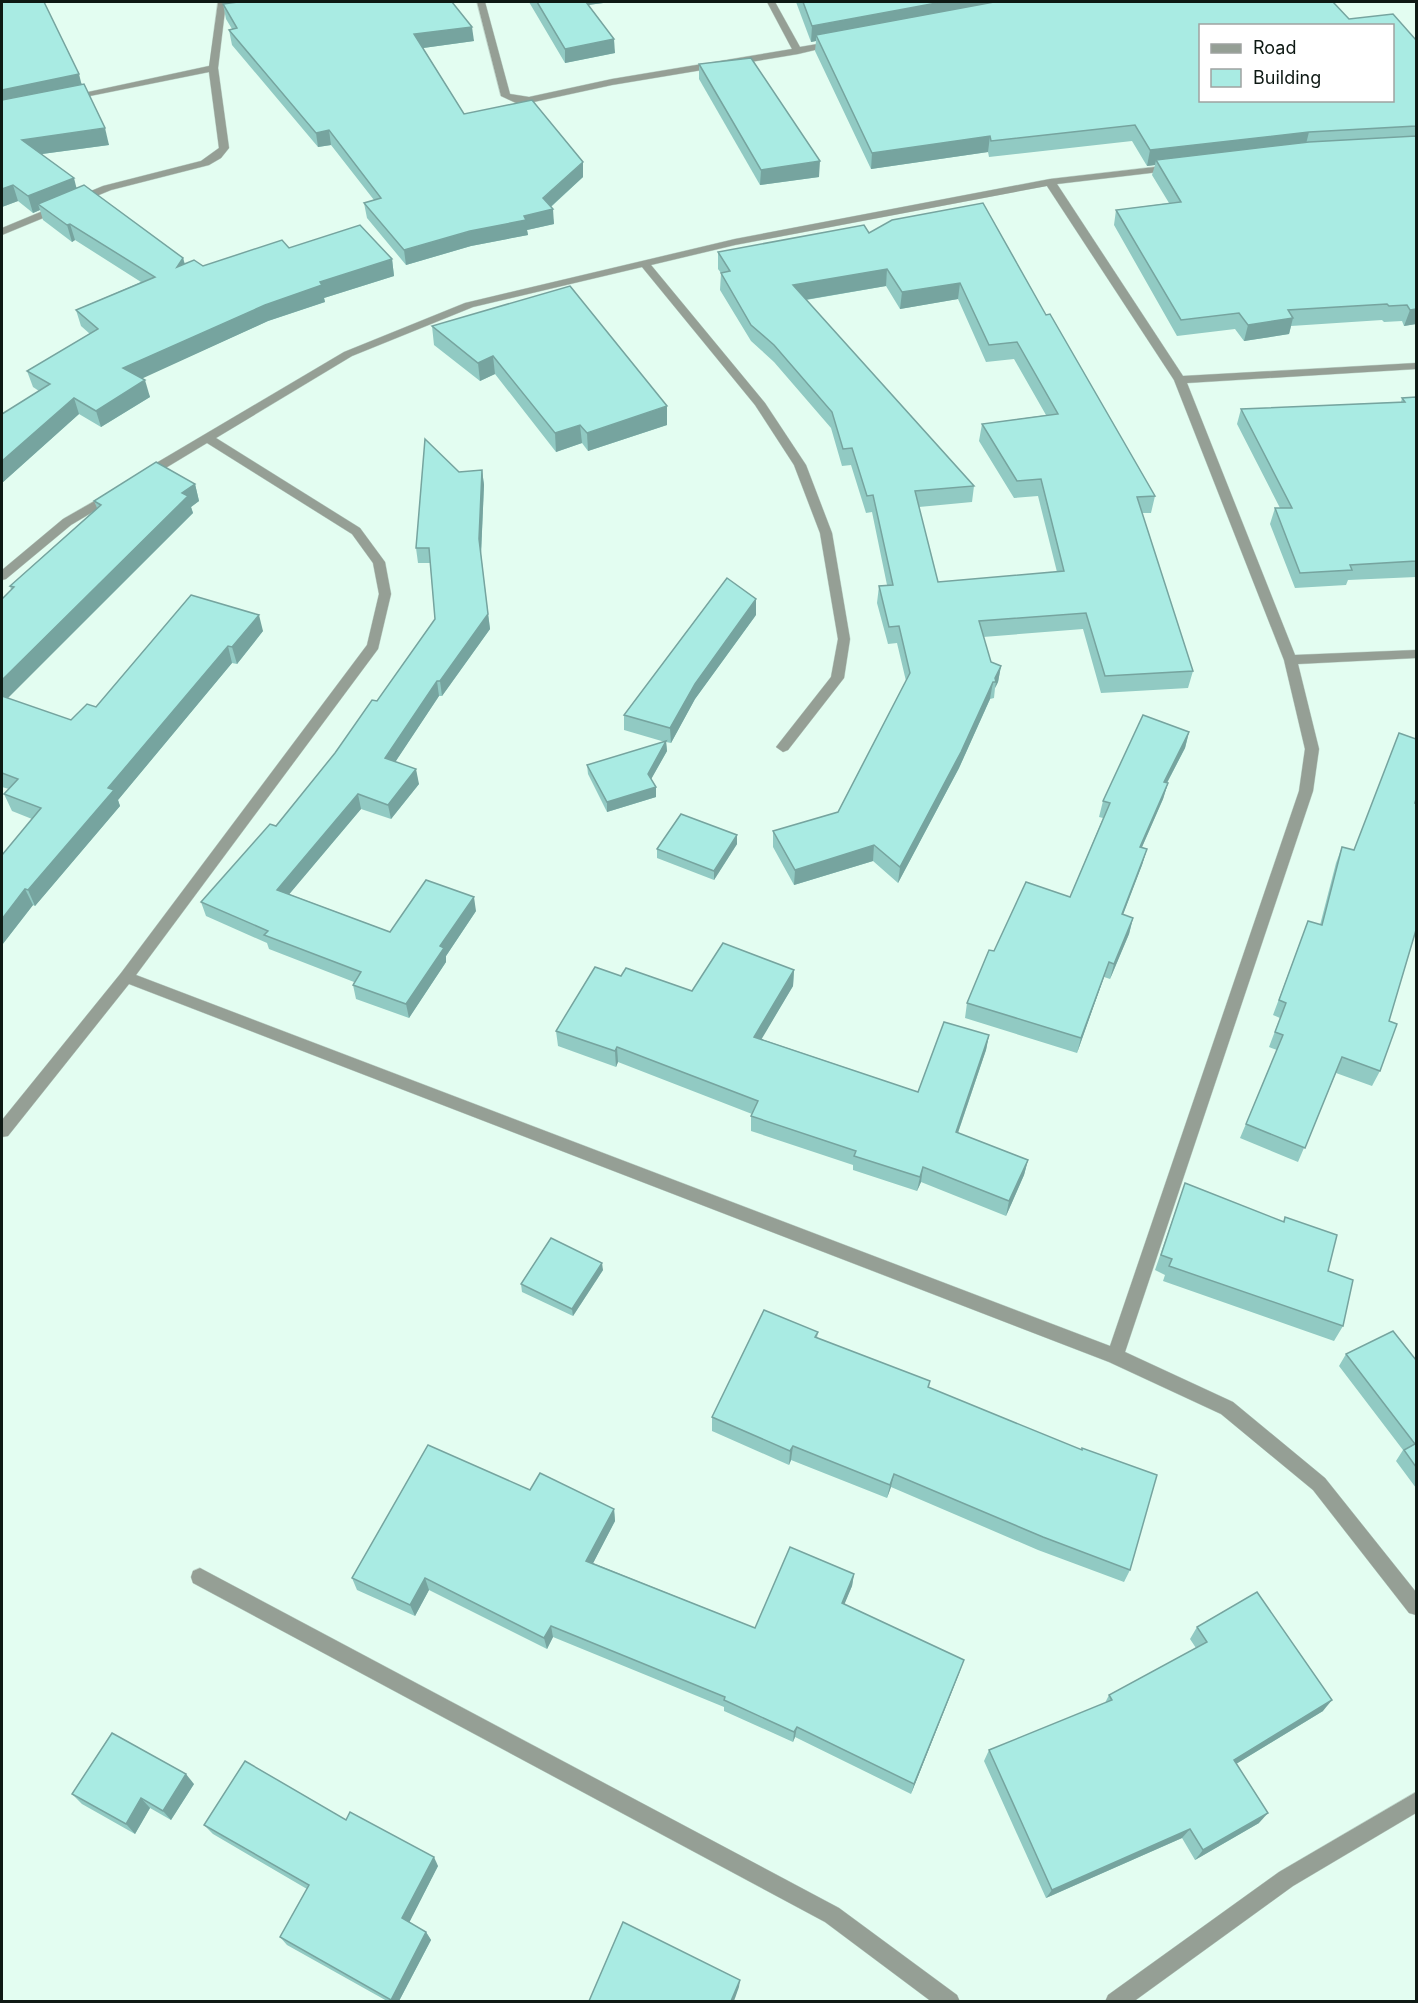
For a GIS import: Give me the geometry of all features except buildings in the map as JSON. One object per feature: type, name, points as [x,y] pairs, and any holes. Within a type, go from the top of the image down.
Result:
[{"type":"street","points":[[2,232],[107,188],[206,163],[217,156],[224,148],[213,68],[222,2]]},
{"type":"street","points":[[481,2],[506,96],[516,100],[529,100],[612,82],[842,42]]},
{"type":"street","points":[[771,2],[798,51]]},
{"type":"street","points":[[61,99],[213,68]]},
{"type":"street","points":[[2,576],[67,522],[359,350],[469,305],[735,242],[1050,182],[1189,166]]},
{"type":"street","points":[[1050,182],[1180,380],[1290,660],[1312,749],[1306,791],[1115,1356]]},
{"type":"street","points":[[644,262],[759,403],[800,465],[826,532],[844,639],[837,678],[783,747]]},
{"type":"street","points":[[1180,380],[1416,366]]},
{"type":"street","points":[[2,1131],[126,977],[373,646],[385,594],[379,562],[356,531],[208,438]]},
{"type":"street","points":[[1290,660],[1416,654]]},
{"type":"street","points":[[126,977],[1115,1356],[1227,1408],[1309,1476],[1360,1534],[1416,1606]]},
{"type":"street","points":[[200,1577],[832,1915],[950,2001]]},
{"type":"street","points":[[1115,2001],[1286,1879],[1416,1802]]}]
